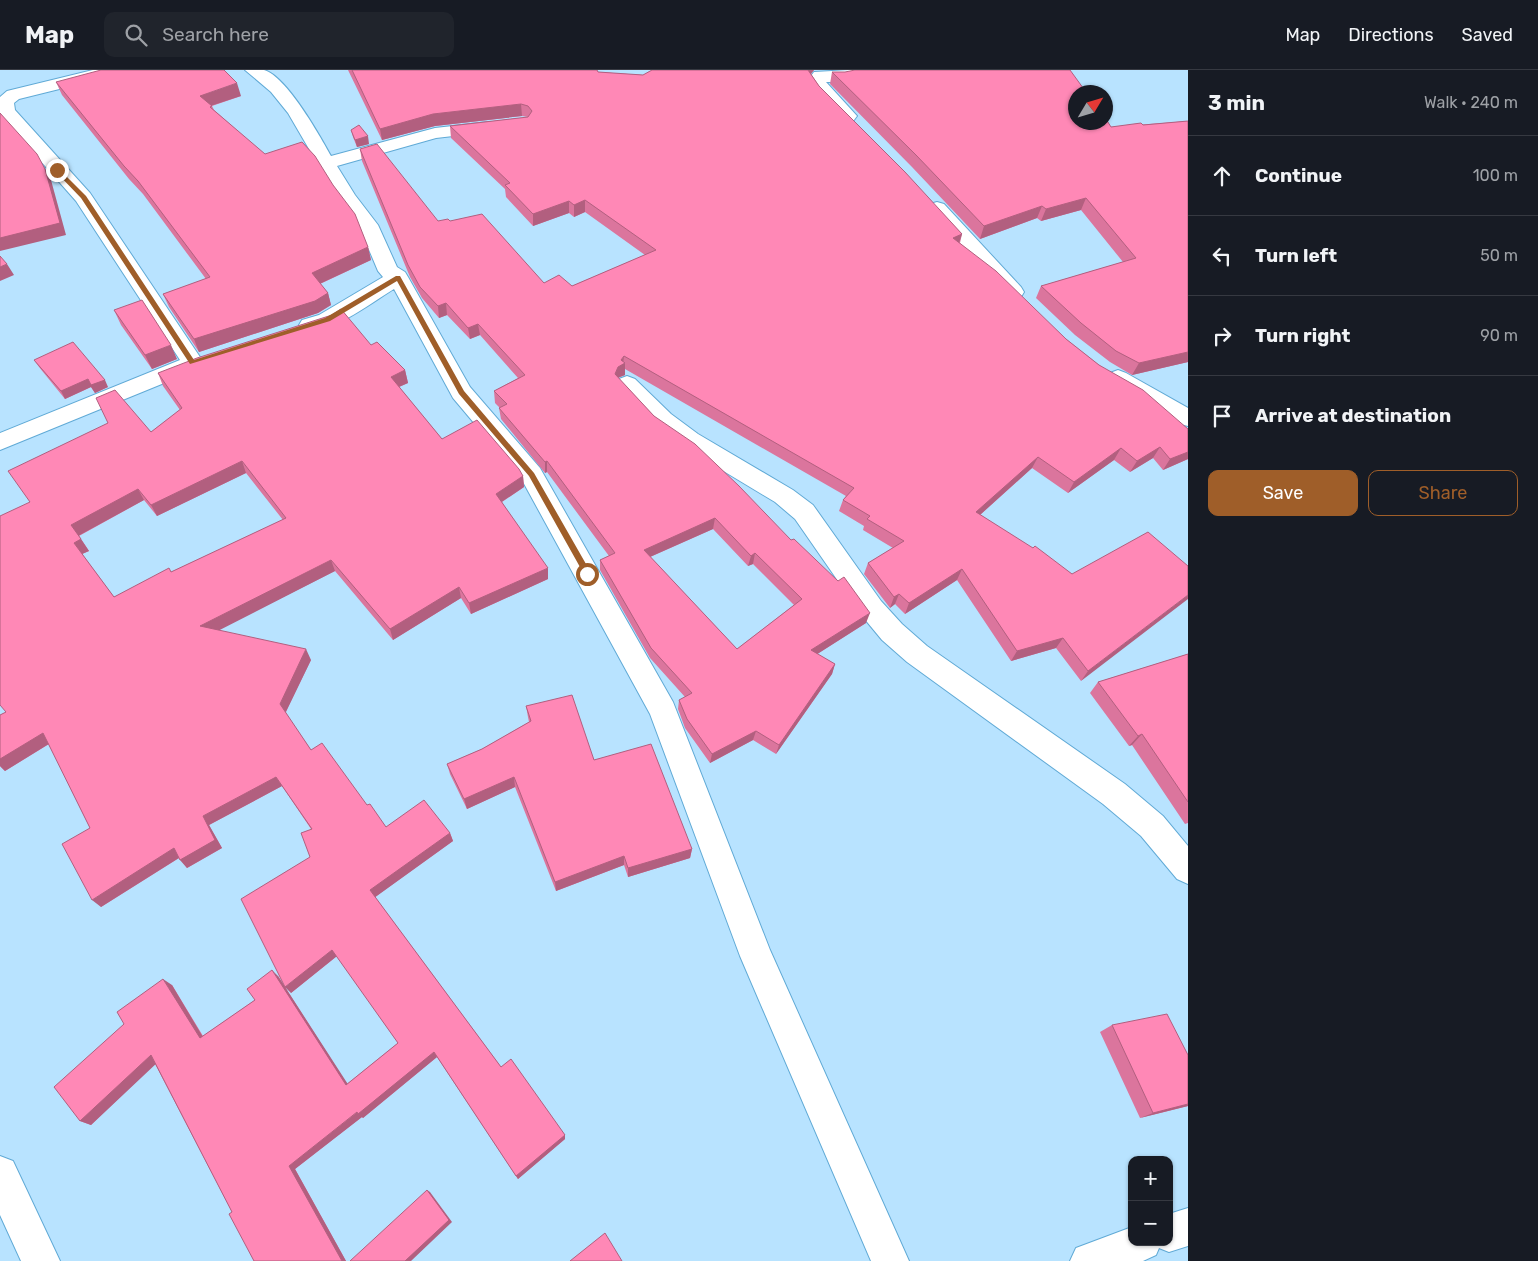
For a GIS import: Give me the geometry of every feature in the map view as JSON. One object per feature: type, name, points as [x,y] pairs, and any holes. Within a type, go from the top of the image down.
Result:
[{"type":"street","points":[[0,442],[202,360],[84,197],[57,170],[6,111],[5,102],[14,95],[114,70]]},
{"type":"street","points":[[253,70],[276,86],[297,112],[326,163],[368,225],[388,271],[398,277],[461,392],[531,474],[663,711],[756,956],[890,1261]]},
{"type":"street","points":[[859,128],[816,82],[820,76],[834,79],[857,72],[879,70]]},
{"type":"street","points":[[326,163],[435,133],[503,126]]},
{"type":"street","points":[[921,191],[1025,304]]},
{"type":"street","points":[[291,331],[327,320],[398,277]]},
{"type":"street","points":[[1099,367],[1188,418]]},
{"type":"street","points":[[627,384],[663,420],[690,440],[784,496],[804,512],[872,608],[892,632],[918,654],[1114,794],[1152,826],[1188,869]]},
{"type":"street","points":[[0,1174],[41,1261]]},
{"type":"street","points":[[1173,1232],[1188,1227]]},
{"type":"street","points":[[1089,1261],[1132,1246]]},
{"type":"building","points":[[101,70],[224,70],[237,83],[200,96],[212,106],[210,107],[265,154],[302,142],[315,156],[333,185],[355,214],[368,247],[312,273],[328,293],[315,301],[194,339],[163,294],[210,277],[138,181],[56,82]]},
{"type":"building","points":[[352,70],[597,70],[598,72],[643,75],[652,70],[808,70],[819,86],[905,172],[962,234],[953,238],[996,271],[1066,339],[1099,365],[1143,390],[1188,429],[1188,452],[1170,459],[1160,447],[1137,461],[1121,448],[1074,482],[1038,457],[976,512],[1033,548],[1035,546],[1072,574],[1148,532],[1188,566],[1188,595],[1088,671],[1063,638],[1017,651],[962,569],[909,603],[899,594],[894,597],[868,563],[904,541],[867,519],[870,516],[843,500],[854,488],[624,356],[621,360],[625,363],[618,367],[615,374],[654,416],[695,444],[791,540],[794,539],[838,581],[844,577],[870,613],[811,650],[835,664],[779,745],[756,731],[712,754],[687,719],[679,700],[692,693],[651,648],[600,560],[615,553],[547,461],[545,462],[499,408],[507,404],[494,391],[525,375],[478,324],[468,328],[446,303],[438,306],[420,287],[408,265],[360,149],[377,144],[438,221],[448,219],[450,221],[482,214],[544,283],[559,275],[572,286],[656,250],[585,200],[574,205],[569,201],[533,214],[505,185],[510,183],[450,126],[528,117],[532,111],[528,106],[521,104],[433,114],[380,129]],"holes":[[[715,518],[751,556],[755,553],[802,599],[737,649],[644,550]]]},
{"type":"building","points":[[855,70],[1070,70],[1081,85],[1068,85],[1068,130],[1113,130],[1113,127],[1141,123],[1143,125],[1188,121],[1188,352],[1139,363],[1116,351],[1081,323],[1041,286],[1136,258],[1086,198],[1046,209],[1042,206],[984,226],[832,72]]},
{"type":"building","points":[[0,113],[37,154],[45,169],[60,223],[0,238]]},
{"type":"building","points":[[359,125],[368,136],[355,140],[351,130]]},
{"type":"building","points":[[0,256],[7,264],[0,267]]},
{"type":"building","points":[[142,300],[171,345],[145,355],[114,310]]},
{"type":"building","points":[[341,309],[371,345],[377,342],[405,370],[391,377],[442,439],[477,420],[519,469],[523,476],[496,494],[548,568],[469,603],[459,587],[390,629],[331,560],[200,626],[306,649],[280,704],[311,750],[322,743],[367,805],[370,804],[386,827],[424,800],[450,833],[370,890],[501,1067],[511,1059],[565,1135],[516,1176],[434,1052],[358,1114],[357,1112],[289,1166],[342,1261],[254,1261],[229,1214],[232,1212],[151,1055],[80,1121],[54,1087],[124,1024],[117,1012],[163,979],[200,1038],[255,1000],[247,989],[272,970],[346,1085],[398,1043],[332,950],[285,987],[241,899],[310,857],[301,833],[312,829],[276,777],[203,816],[215,840],[180,860],[174,848],[92,900],[62,844],[90,828],[43,733],[0,759],[0,715],[6,712],[0,705],[0,516],[30,502],[8,471],[108,423],[96,398],[115,390],[151,432],[182,408],[158,373],[197,358],[332,315]],"holes":[[[242,461],[286,518],[171,572],[169,568],[114,597],[74,543],[81,539],[71,525],[138,489],[151,505]]]},
{"type":"building","points":[[73,342],[105,380],[91,385],[88,379],[61,391],[34,360]]},
{"type":"building","points":[[1188,654],[1188,802],[1142,734],[1138,736],[1098,682]]},
{"type":"building","points":[[572,695],[594,760],[651,744],[692,849],[628,868],[624,856],[555,882],[514,777],[464,799],[447,764],[482,749],[531,721],[526,706]]},
{"type":"building","points":[[1167,1014],[1188,1055],[1188,1104],[1153,1113],[1112,1025]]},
{"type":"building","points":[[427,1190],[449,1220],[405,1261],[350,1261]]},
{"type":"building","points":[[605,1233],[622,1261],[570,1261]]},
{"type":"route","points":[[57,170],[84,197],[101,221],[113,244],[192,363],[327,320],[398,277],[461,392],[531,474],[587,574]]}]
